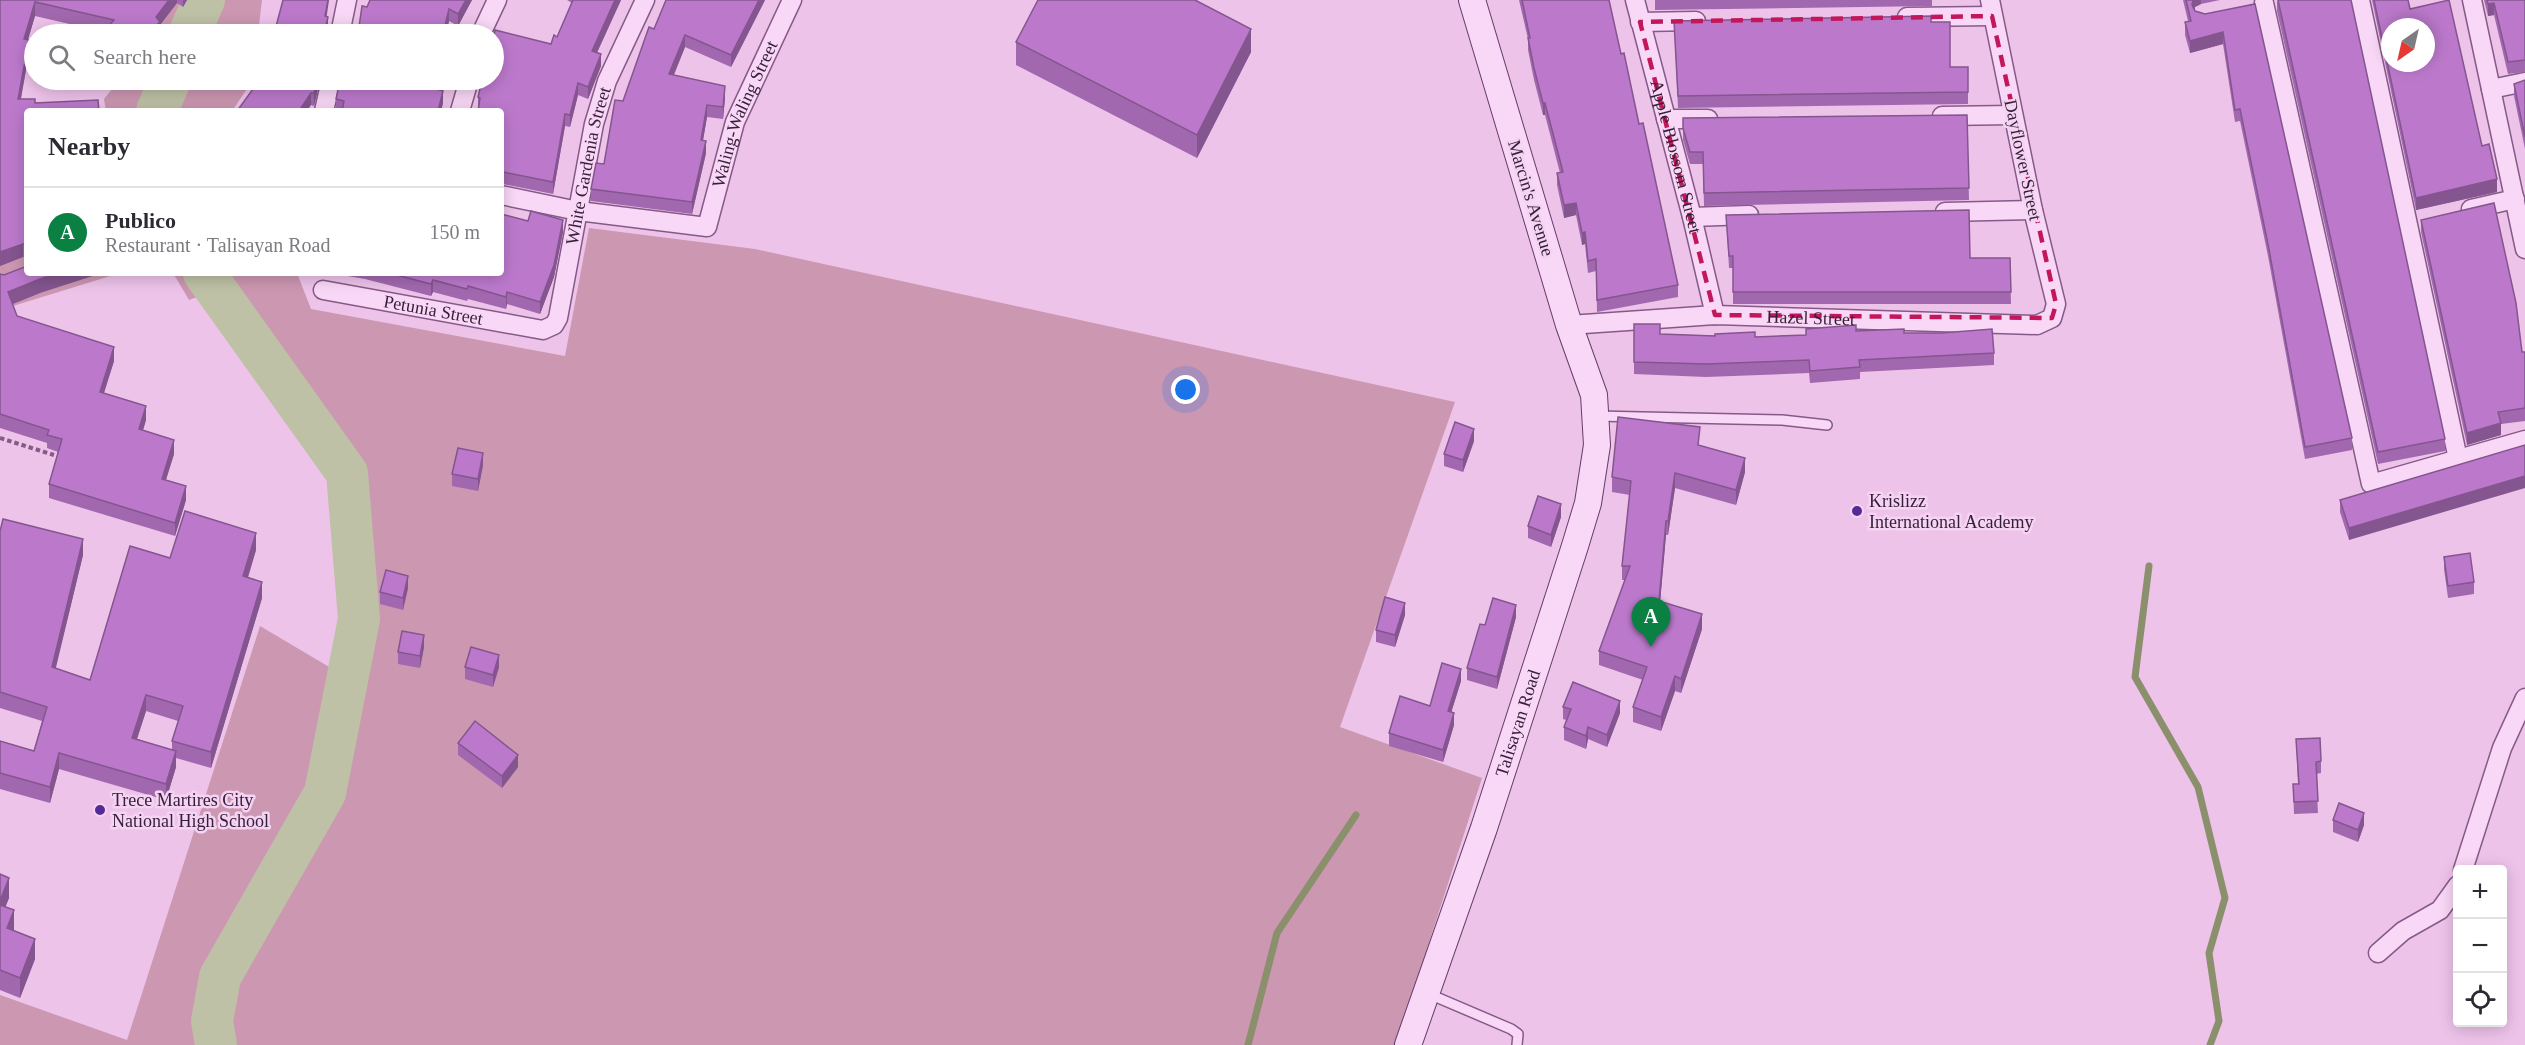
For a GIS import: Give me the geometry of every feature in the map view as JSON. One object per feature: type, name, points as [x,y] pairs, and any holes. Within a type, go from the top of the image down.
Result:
[{"type":"main road","name":"Marcin's Avenue","points":[[1472,0],[1569,326],[1595,405]]},
{"type":"main road","name":"Talisayan Road","points":[[1408,1045],[1484,828],[1588,503],[1597,445],[1595,405]]},
{"type":"street","points":[[342,24],[347,0]]},
{"type":"street","points":[[486,24],[496,0]]},
{"type":"street","name":"White Gardenia Street","points":[[543,330],[557,321],[594,124],[607,81],[645,0]]},
{"type":"street","name":"Waling-Waling Street","points":[[578,211],[707,227],[735,122],[792,0]]},
{"type":"street","name":"Apple Blossom Street","points":[[1635,0],[1692,217],[1715,315]]},
{"type":"street","points":[[2360,0],[2457,459]]},
{"type":"street","points":[[2472,0],[2525,249]]},
{"type":"street","points":[[2244,7],[2271,1],[2371,484],[2525,440]]},
{"type":"street","points":[[1887,18],[1991,8]]},
{"type":"street","name":"Dayflower Street","points":[[1991,8],[2033,210],[2056,304],[2052,318]]},
{"type":"street","points":[[1640,22],[1711,21]]},
{"type":"street","points":[[2491,89],[2525,82]]},
{"type":"street","points":[[325,108],[329,90]]},
{"type":"street","points":[[461,108],[466,90]]},
{"type":"street","points":[[1929,116],[2013,115]]},
{"type":"street","points":[[1666,119],[1726,118]]},
{"type":"street","points":[[504,196],[578,211]]},
{"type":"street","points":[[2450,213],[2515,200]]},
{"type":"street","points":[[1927,212],[2033,210]]},
{"type":"street","points":[[1692,217],[1762,215]]},
{"type":"street","points":[[2408,223],[2429,218]]},
{"type":"street","name":"Petunia Street","points":[[323,290],[543,330]]},
{"type":"street","name":"Hazel Street","points":[[1569,326],[1715,315],[2037,325],[2052,318]]},
{"type":"street","points":[[2465,865],[2502,748],[2525,698]]},
{"type":"street","points":[[2378,952],[2403,931],[2440,910],[2453,891]]},
{"type":"lane","points":[[1595,405],[1827,425]]},
{"type":"lane","points":[[1426,992],[1511,1029],[1518,1034],[1517,1045]]},
{"type":"path","points":[[0,438],[54,455]]},
{"type":"highlighted area","points":[[1992,16],[2056,304],[2052,318],[1715,315],[1640,22]]},
{"type":"shaded area","points":[[179,0],[262,0],[259,24],[161,24]]},
{"type":"shaded area","points":[[111,90],[246,90],[234,108],[106,108],[104,99]]},
{"type":"shaded area","points":[[589,228],[755,249],[1455,402],[1340,727],[1482,778],[1396,1045],[220,1045],[217,1019],[226,980],[332,796],[366,621],[351,470],[221,288],[189,300],[175,276],[298,276],[311,309],[565,356]]},
{"type":"shaded area","points":[[24,257],[24,276],[110,276],[0,310],[0,264]]},
{"type":"shaded area","points":[[260,626],[341,674],[318,786],[212,972],[203,1031],[205,1045],[0,1045],[0,995],[127,1040]]},
{"type":"building","points":[[0,0],[169,0],[156,17],[160,22],[158,24],[110,24],[114,20],[35,2],[28,24],[24,24],[24,67],[18,99],[35,99],[35,103],[98,100],[99,108],[24,108],[24,244],[0,252]]},
{"type":"building","points":[[283,0],[328,0],[325,16],[328,17],[326,24],[277,24]]},
{"type":"building","points":[[370,0],[466,0],[458,14],[449,9],[445,24],[359,24],[362,6],[367,7]]},
{"type":"building","points":[[573,0],[615,0],[592,51],[601,54],[588,87],[578,83],[570,115],[565,114],[553,182],[504,173],[504,108],[478,108],[480,90],[504,90],[504,32],[551,44],[554,35],[557,37]]},
{"type":"building","points":[[666,0],[759,0],[731,55],[685,35],[669,74],[725,86],[723,107],[707,105],[701,140],[706,141],[692,202],[591,189],[596,163],[604,164],[615,100],[623,101],[649,27],[654,29]]},
{"type":"building","points":[[1038,0],[1195,0],[1251,29],[1197,135],[1016,42]]},
{"type":"building","points":[[1522,0],[1609,0],[1621,54],[1624,53],[1639,124],[1643,123],[1678,285],[1597,300],[1596,259],[1588,261],[1585,232],[1582,233],[1576,203],[1564,205],[1557,173],[1563,172],[1534,68]]},
{"type":"building","points":[[2186,0],[2193,0],[2192,5],[2195,11],[2205,14],[2255,4],[2352,438],[2305,447],[2268,244],[2240,109],[2235,110],[2223,32],[2190,41],[2185,22],[2191,21]]},
{"type":"building","points":[[2278,0],[2351,0],[2445,439],[2378,452]]},
{"type":"building","points":[[2374,0],[2408,0],[2410,9],[2449,0],[2482,146],[2489,144],[2497,179],[2416,198],[2389,72],[2435,72],[2435,18],[2381,18],[2381,33]]},
{"type":"building","points":[[2487,0],[2525,0],[2525,60],[2508,62],[2494,3],[2488,4]]},
{"type":"building","points":[[1931,16],[1931,22],[1950,22],[1950,67],[1968,67],[1968,92],[1678,96],[1674,21]]},
{"type":"building","points":[[2525,80],[2525,137],[2514,84]]},
{"type":"building","points":[[252,90],[315,90],[301,108],[239,108]]},
{"type":"building","points":[[338,90],[443,91],[439,108],[343,108],[344,101],[336,99]]},
{"type":"building","points":[[1967,115],[1969,188],[1704,193],[1703,152],[1690,152],[1683,128],[1683,118]]},
{"type":"building","points":[[2494,203],[2516,303],[2522,352],[2525,352],[2525,408],[2498,412],[2501,423],[2467,433],[2421,220]]},
{"type":"building","points":[[1969,210],[1970,258],[2010,258],[2011,292],[1733,292],[1733,256],[1729,256],[1726,215]]},
{"type":"building","points":[[531,211],[563,220],[554,265],[540,302],[507,292],[506,297],[468,286],[467,289],[433,280],[431,284],[400,276],[504,276],[504,215],[528,221]]},
{"type":"building","points":[[24,267],[24,276],[49,276],[8,292],[17,316],[114,347],[100,392],[146,406],[139,429],[174,440],[162,479],[186,486],[175,523],[49,484],[62,439],[47,435],[49,430],[0,414],[0,274],[4,275]]},
{"type":"building","points":[[1634,324],[1660,324],[1660,334],[1715,336],[1715,334],[1755,332],[1755,337],[1806,335],[1806,329],[1856,325],[1856,331],[1904,329],[1904,333],[1992,329],[1994,353],[1859,360],[1860,367],[1810,371],[1809,360],[1706,364],[1634,362]]},
{"type":"building","points":[[1618,417],[1700,427],[1698,445],[1745,458],[1736,490],[1675,473],[1668,521],[1666,521],[1659,601],[1702,614],[1681,679],[1675,676],[1661,717],[1633,707],[1647,667],[1599,651],[1630,566],[1622,566],[1631,481],[1612,477]]},
{"type":"building","points":[[1455,422],[1474,429],[1463,460],[1444,454]]},
{"type":"building","points":[[2525,445],[2525,476],[2349,528],[2340,500]]},
{"type":"building","points":[[458,448],[483,453],[478,479],[452,474]]},
{"type":"building","points":[[1538,496],[1561,504],[1551,535],[1528,526]]},
{"type":"building","points":[[185,511],[256,533],[243,576],[262,582],[211,752],[172,741],[183,706],[146,695],[132,738],[176,751],[166,784],[59,753],[50,787],[0,773],[0,741],[34,751],[47,707],[0,692],[0,531],[3,519],[83,539],[52,667],[90,680],[130,546],[170,558]]},
{"type":"building","points":[[2470,553],[2474,582],[2448,586],[2444,557]]},
{"type":"building","points":[[386,570],[408,576],[403,598],[380,592]]},
{"type":"building","points":[[1385,597],[1405,603],[1395,635],[1376,630]]},
{"type":"building","points":[[1493,598],[1516,605],[1497,677],[1467,668],[1480,624],[1485,625]]},
{"type":"building","points":[[402,631],[424,635],[420,656],[398,652]]},
{"type":"building","points":[[471,647],[499,655],[493,675],[465,667]]},
{"type":"building","points":[[1442,663],[1461,669],[1448,711],[1454,713],[1443,750],[1389,733],[1400,696],[1430,706]]},
{"type":"building","points":[[1573,682],[1620,701],[1607,735],[1588,727],[1586,736],[1564,727],[1571,709],[1563,707]]},
{"type":"building","points":[[475,721],[518,755],[502,776],[458,743]]},
{"type":"building","points":[[2320,738],[2321,761],[2316,762],[2318,801],[2294,802],[2293,784],[2299,784],[2296,739]]},
{"type":"building","points":[[2339,803],[2364,813],[2358,830],[2333,820]]},
{"type":"building","points":[[0,874],[9,878],[0,901]]},
{"type":"building","points":[[0,905],[14,910],[7,928],[35,939],[20,978],[0,970]]},
{"type":"waterway","points":[[193,24],[204,0]]},
{"type":"waterway","points":[[158,108],[166,90]]},
{"type":"waterway","points":[[206,276],[347,473],[359,619],[325,793],[220,977],[212,1021],[216,1045]]},
{"type":"waterway","points":[[2149,566],[2135,677],[2198,787],[2225,898],[2209,953],[2219,1021],[2210,1045]]},
{"type":"waterway","points":[[1248,1045],[1277,933],[1356,815]]},
{"type":"place","name":"Krislizz International Academy","points":[[1857,511]]},
{"type":"place","name":"Publico","points":[[1651,647]]},
{"type":"place","name":"Trece Martires City National High School","points":[[100,810]]}]
